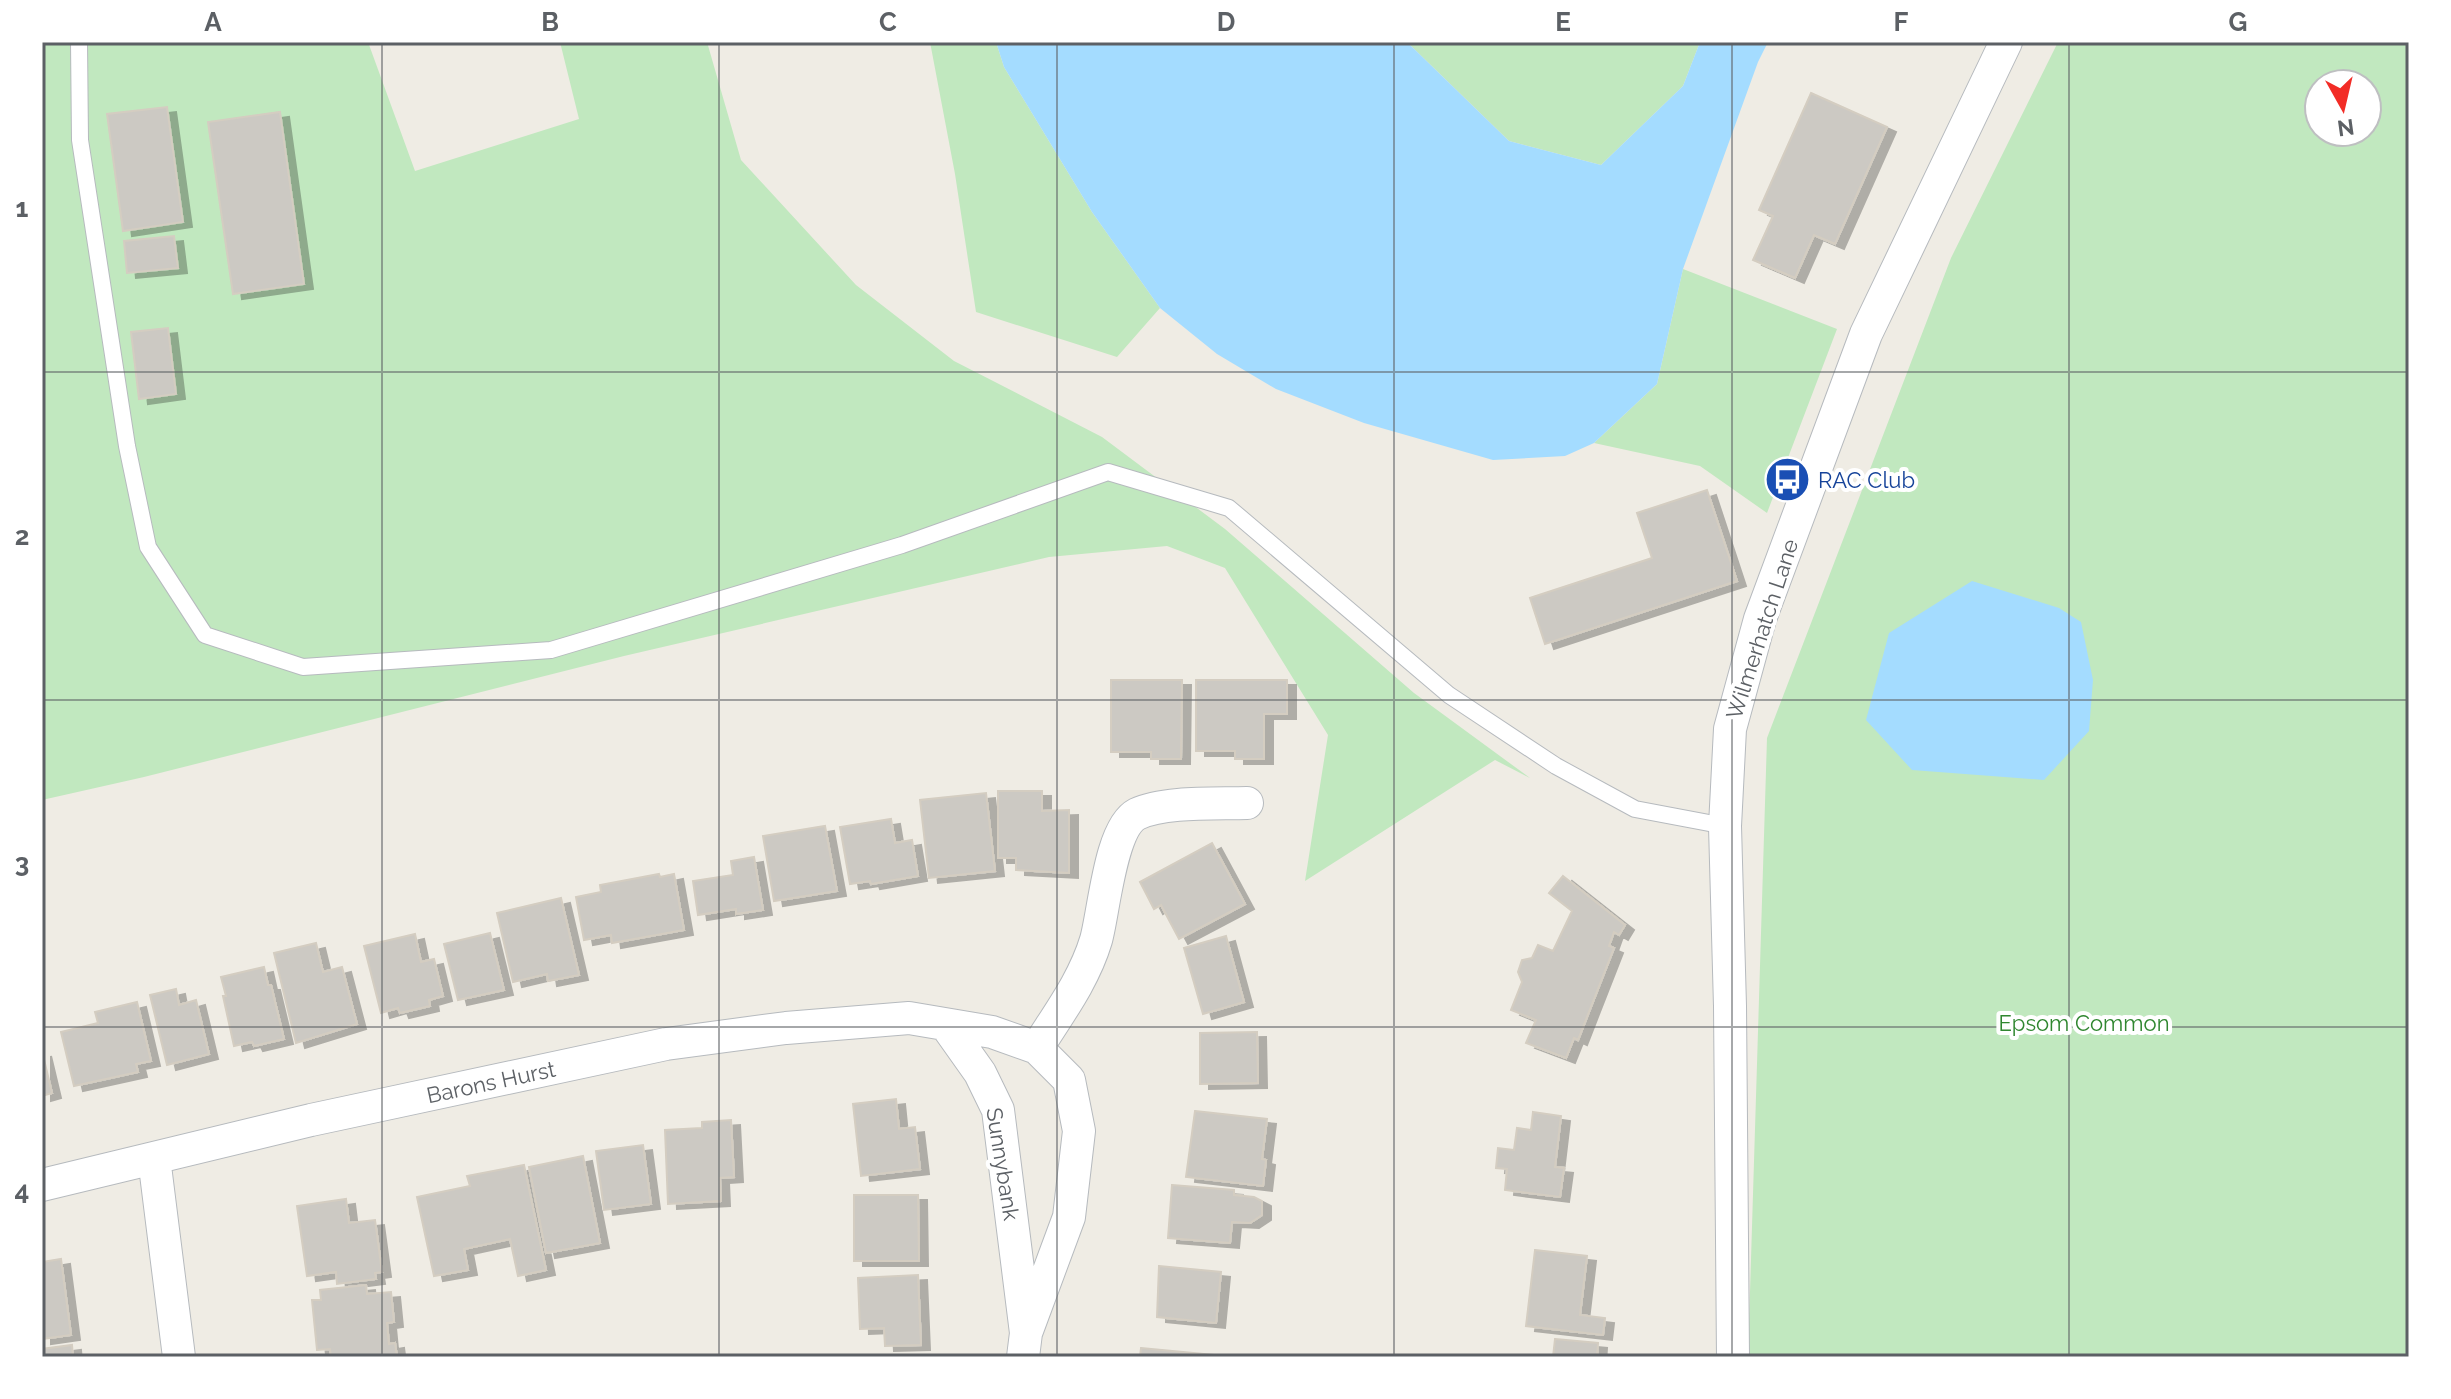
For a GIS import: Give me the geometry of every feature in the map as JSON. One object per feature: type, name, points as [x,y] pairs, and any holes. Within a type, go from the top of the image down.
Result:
[{"type":"street","name":"Wilmerhatch Lane","points":[[1733,1357],[1725,826],[1730,729],[1760,619],[1866,334],[2006,42]]},
{"type":"street","points":[[1037,1048],[1081,978],[1096,939],[1112,861],[1128,820],[1155,809],[1247,803]]},
{"type":"street","name":"Barons Hurst","points":[[42,1185],[311,1120],[666,1044],[786,1028],[909,1018],[946,1025]]},
{"type":"street","name":"Sunnybank","points":[[946,1025],[992,1032],[1037,1048],[1069,1080],[1079,1131],[1069,1217],[1024,1345]]},
{"type":"street","name":"Sunnybank","points":[[946,1025],[980,1073],[998,1110],[1024,1345]]},
{"type":"street","points":[[154,1158],[179,1357]]},
{"type":"lane","points":[[79,42],[80,140],[130,460],[148,547],[205,635],[303,667],[551,650],[902,545],[1108,472],[1229,508],[1449,695],[1556,766],[1635,809],[1725,826]]},
{"type":"green space","points":[[42,42],[368,42],[415,171],[579,119],[560,42],[707,42],[741,160],[856,285],[954,361],[1102,437],[1225,529],[1414,693],[1530,778],[1495,760],[1305,881],[1328,735],[1225,568],[1167,546],[1049,557],[624,656],[42,800]]},
{"type":"green space","points":[[930,42],[996,42],[1004,67],[1092,212],[1160,308],[1117,357],[976,312],[955,174]]},
{"type":"green space","points":[[1407,42],[1700,42],[1683,86],[1601,165],[1509,141]]},
{"type":"green space","name":"Epsom Common","points":[[2058,42],[2409,42],[2409,1357],[1748,1357],[1767,738],[1951,258]]},
{"type":"green space","points":[[1683,269],[1837,329],[1767,513],[1700,466],[1594,443],[1657,384]]},
{"type":"water","points":[[996,42],[1407,42],[1509,141],[1601,165],[1683,86],[1700,42],[1768,42],[1683,269],[1657,384],[1594,443],[1565,456],[1493,460],[1364,423],[1276,389],[1217,354],[1160,308],[1092,212],[1004,67]]},
{"type":"water","points":[[1972,581],[2059,608],[2081,622],[2093,680],[2089,731],[2044,780],[1912,770],[1866,720],[1889,633]]},
{"type":"building","points":[[1811,93],[1887,127],[1835,244],[1814,235],[1795,278],[1753,260],[1773,216],[1759,210]]},
{"type":"building","points":[[167,107],[183,222],[123,231],[107,114]]},
{"type":"building","points":[[280,112],[304,284],[233,294],[208,122]]},
{"type":"building","points":[[174,236],[178,268],[127,273],[124,241]]},
{"type":"building","points":[[168,328],[176,394],[139,399],[131,332]]},
{"type":"building","points":[[1707,490],[1737,581],[1545,644],[1530,598],[1652,558],[1637,513]]},
{"type":"building","points":[[1111,680],[1182,680],[1181,759],[1151,759],[1151,752],[1111,752]]},
{"type":"building","points":[[1196,680],[1287,680],[1287,714],[1264,714],[1264,759],[1235,759],[1235,751],[1196,751]]},
{"type":"building","points":[[998,791],[1042,791],[1042,811],[1069,810],[1069,873],[1016,870],[1016,858],[998,858]]},
{"type":"building","points":[[986,793],[995,871],[929,878],[920,800]]},
{"type":"building","points":[[891,819],[895,843],[912,840],[918,876],[871,884],[870,881],[850,884],[840,827]]},
{"type":"building","points":[[825,826],[837,891],[774,901],[763,836]]},
{"type":"building","points":[[1212,843],[1245,904],[1179,939],[1161,905],[1154,909],[1140,882]]},
{"type":"building","points":[[754,857],[763,910],[736,914],[736,909],[698,915],[693,881],[733,875],[731,861]]},
{"type":"building","points":[[659,874],[660,877],[674,874],[684,930],[612,943],[611,935],[584,940],[576,897],[601,892],[600,885]]},
{"type":"building","points":[[1563,876],[1625,925],[1619,935],[1614,932],[1609,946],[1614,948],[1578,1040],[1574,1038],[1566,1058],[1526,1043],[1536,1020],[1511,1010],[1522,982],[1518,972],[1522,960],[1532,958],[1538,945],[1553,951],[1572,911],[1549,893]]},
{"type":"building","points":[[561,898],[579,975],[548,981],[547,974],[513,982],[497,913]]},
{"type":"building","points":[[490,933],[504,990],[458,1000],[444,944]]},
{"type":"building","points":[[415,934],[421,962],[434,959],[443,996],[429,1000],[430,1006],[400,1013],[398,1008],[381,1013],[364,946]]},
{"type":"building","points":[[1226,936],[1244,1002],[1203,1014],[1184,948]]},
{"type":"building","points":[[316,943],[323,972],[342,967],[357,1024],[296,1043],[274,953]]},
{"type":"building","points":[[264,967],[284,1039],[254,1046],[252,1042],[234,1046],[221,977]]},
{"type":"building","points":[[176,989],[179,1005],[196,1000],[209,1054],[167,1065],[150,995]]},
{"type":"building","points":[[137,1002],[151,1061],[136,1064],[138,1072],[74,1086],[61,1032],[98,1023],[95,1012]]},
{"type":"building","points":[[1257,1032],[1258,1083],[1200,1084],[1200,1033]]},
{"type":"building","points":[[42,1051],[52,1093],[42,1096]]},
{"type":"building","points":[[896,1099],[899,1129],[915,1127],[920,1169],[861,1176],[853,1104]]},
{"type":"building","points":[[1195,1111],[1267,1119],[1262,1159],[1266,1160],[1263,1186],[1186,1177]]},
{"type":"building","points":[[1533,1112],[1561,1116],[1555,1167],[1564,1168],[1560,1197],[1505,1190],[1507,1169],[1496,1168],[1498,1148],[1514,1150],[1517,1128],[1531,1130]]},
{"type":"building","points":[[731,1120],[734,1177],[720,1178],[721,1201],[668,1204],[665,1130],[702,1128],[702,1122]]},
{"type":"building","points":[[643,1145],[651,1204],[604,1210],[596,1151]]},
{"type":"building","points":[[583,1156],[600,1243],[546,1253],[529,1167]]},
{"type":"building","points":[[524,1165],[546,1270],[518,1276],[510,1239],[464,1249],[468,1270],[434,1276],[417,1197],[470,1186],[467,1176]]},
{"type":"building","points":[[1172,1185],[1234,1190],[1234,1195],[1262,1201],[1262,1215],[1250,1223],[1232,1222],[1230,1243],[1168,1238]]},
{"type":"building","points":[[854,1195],[918,1195],[919,1261],[854,1261]]},
{"type":"building","points":[[346,1199],[349,1223],[375,1220],[382,1272],[375,1273],[376,1279],[337,1284],[336,1272],[307,1276],[297,1206]]},
{"type":"building","points":[[1535,1250],[1587,1256],[1580,1315],[1605,1318],[1603,1335],[1526,1326]]},
{"type":"building","points":[[61,1259],[71,1335],[42,1339],[42,1262]]},
{"type":"building","points":[[1159,1266],[1221,1272],[1216,1323],[1157,1317]]},
{"type":"building","points":[[918,1275],[921,1345],[885,1346],[884,1328],[860,1329],[858,1278]]},
{"type":"building","points":[[366,1285],[367,1294],[391,1292],[394,1322],[387,1323],[389,1344],[395,1343],[397,1357],[331,1357],[330,1349],[317,1350],[312,1300],[321,1300],[320,1290]]},
{"type":"building","points":[[1555,1339],[1598,1343],[1597,1357],[1553,1357]]},
{"type":"building","points":[[72,1345],[73,1357],[42,1357],[42,1349]]},
{"type":"building","points":[[1141,1348],[1225,1356],[1140,1357]]},
{"type":"place","name":"RAC Club","points":[[1787,480]]}]
